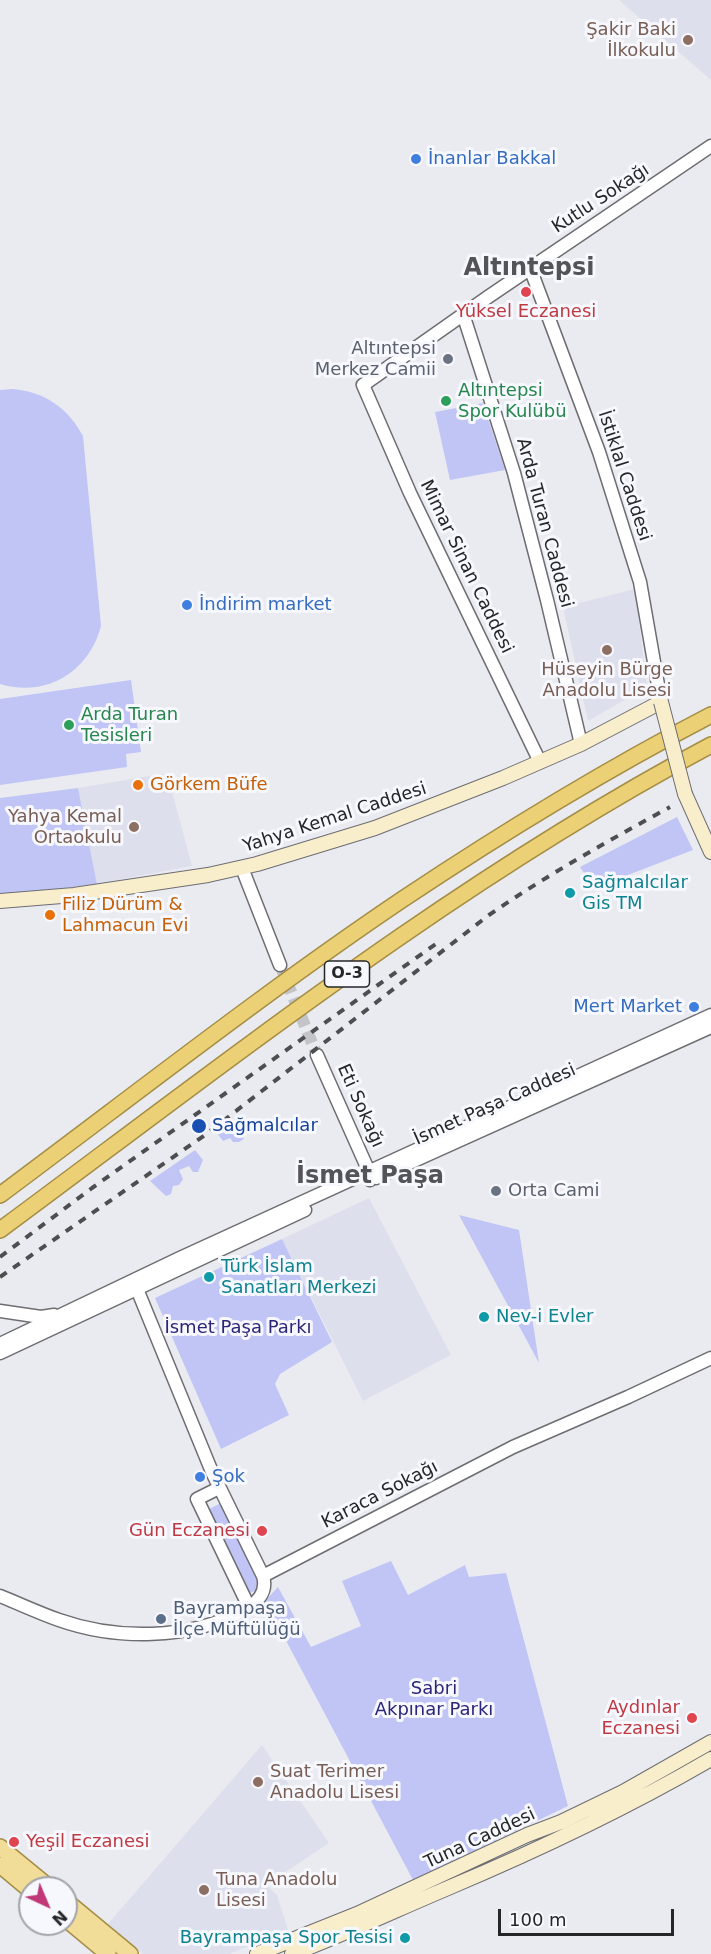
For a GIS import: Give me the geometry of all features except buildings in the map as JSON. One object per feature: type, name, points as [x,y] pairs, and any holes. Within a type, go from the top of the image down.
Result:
[{"type":"highway","name":"O-3","points":[[0,1195],[292,977],[401,901],[567,796],[711,715]]},
{"type":"highway","name":"O-3","points":[[0,1230],[312,999],[459,896],[596,808],[711,745]]},
{"type":"main road","name":"Yahya Kemal Caddesi","points":[[0,901],[75,895],[208,875],[242,868],[375,828],[581,744],[661,702]]},
{"type":"main road","points":[[661,702],[685,794],[711,852]]},
{"type":"main road","name":"Tuna Caddesi","points":[[256,1954],[357,1914],[527,1835],[561,1822],[623,1792],[711,1742]]},
{"type":"main road","name":"Tuna Caddesi","points":[[292,1954],[508,1862],[647,1795],[711,1759]]},
{"type":"main road","points":[[0,1848],[35,1876]]},
{"type":"main road","points":[[0,1865],[18,1880]]},
{"type":"main road","points":[[78,1911],[130,1954]]},
{"type":"main road","points":[[78,1929],[108,1954]]},
{"type":"street","name":"Kutlu Sokağı","points":[[363,385],[530,268],[711,146]]},
{"type":"street","name":"İstiklal Caddesi","points":[[530,268],[599,452],[640,582],[661,702]]},
{"type":"street","name":"Arda Turan Caddesi","points":[[463,315],[514,473],[548,600],[581,744]]},
{"type":"street","name":"Mimar Sinan Caddesi","points":[[363,385],[410,493],[540,762]]},
{"type":"street","points":[[242,868],[280,965]]},
{"type":"street","name":"İsmet Paşa Caddesi","points":[[370,1177],[711,1015]]},
{"type":"street","name":"İsmet Paşa Caddesi","points":[[70,1311],[711,1027]]},
{"type":"street","name":"Eti Sokağı","points":[[320,1061],[370,1177]]},
{"type":"street","name":"İsmet Paşa Caddesi","points":[[0,1353],[137,1289],[181,1262]]},
{"type":"street","points":[[0,1596],[61,1621],[91,1628],[133,1633],[188,1630],[235,1615],[249,1607],[262,1595],[265,1584],[263,1576],[219,1488],[137,1289]]},
{"type":"street","points":[[0,1311],[41,1317],[70,1311]]},
{"type":"street","points":[[0,1344],[70,1311]]},
{"type":"street","name":"Karaca Sokağı","points":[[263,1576],[513,1447],[711,1358]]},
{"type":"street","points":[[219,1488],[197,1499],[249,1607]]},
{"type":"shaded area","name":"Şakir Baki İlkokulu","points":[[619,0],[711,0],[711,80]]},
{"type":"shaded area","name":"Hüseyin Bürge Anadolu Lisesi","points":[[635,589],[647,687],[588,721],[564,612],[567,606]]},
{"type":"shaded area","name":"Yahya Kemal Ortaokulu","points":[[167,773],[192,866],[97,884],[78,788]]},
{"type":"shaded area","points":[[369,1198],[451,1355],[363,1401],[282,1239]]},
{"type":"shaded area","name":"Tuna Anadolu Lisesi","points":[[262,1745],[329,1843],[266,1885],[277,1895],[288,1930],[229,1954],[143,1954],[108,1924]]},
{"type":"green space","points":[[13,389],[35,394],[54,403],[70,417],[83,436],[101,626],[87,656],[76,668],[63,678],[34,687],[0,684],[0,390]]},
{"type":"green space","points":[[483,403],[505,470],[450,480],[435,412]]},
{"type":"green space","name":"Arda Turan Tesisleri","points":[[131,680],[141,752],[126,754],[127,767],[0,785],[0,699]]},
{"type":"green space","points":[[78,788],[97,884],[29,893],[0,893],[0,798]]},
{"type":"green space","points":[[677,817],[693,850],[594,888],[580,867]]},
{"type":"green space","points":[[239,1118],[244,1119],[240,1129],[244,1139],[239,1142],[233,1142],[230,1138],[223,1141],[217,1133],[227,1126],[235,1126]]},
{"type":"green space","points":[[195,1150],[203,1160],[198,1172],[193,1172],[189,1166],[179,1170],[183,1179],[179,1185],[173,1186],[171,1194],[166,1196],[150,1181]]},
{"type":"green space","points":[[459,1215],[519,1230],[539,1363]]},
{"type":"green space","name":"İsmet Paşa Parkı","points":[[282,1239],[332,1342],[280,1374],[275,1384],[289,1415],[221,1449],[155,1298]]},
{"type":"green space","points":[[223,1502],[263,1587],[246,1595],[207,1510]]},
{"type":"green space","name":"Sabri Akpınar Parkı","points":[[391,1561],[408,1595],[465,1565],[469,1577],[506,1573],[568,1806],[413,1880],[265,1601],[278,1587],[311,1647],[361,1626],[342,1581]]},
{"type":"tunnel","points":[[280,965],[317,1055]]},
{"type":"railway","points":[[0,1277],[205,1135],[489,915],[555,872],[670,807]]},
{"type":"railway","points":[[0,1257],[92,1188],[440,941]]},
{"type":"place","name":"Şakir Baki İlkokulu","points":[[688,40]]},
{"type":"place","name":"İnanlar Bakkal","points":[[416,159]]},
{"type":"place","name":"Yüksel Eczanesi","points":[[526,292]]},
{"type":"place","name":"Altıntepsi Merkez Camii","points":[[448,359]]},
{"type":"place","name":"Altıntepsi Spor Kulübü","points":[[446,401]]},
{"type":"place","name":"İndirim market","points":[[187,605]]},
{"type":"place","name":"Hüseyin Bürge Anadolu Lisesi","points":[[607,650]]},
{"type":"place","name":"Arda Turan Tesisleri","points":[[69,725]]},
{"type":"place","name":"Görkem Büfe","points":[[138,785]]},
{"type":"place","name":"Yahya Kemal Ortaokulu","points":[[134,827]]},
{"type":"place","name":"Sağmalcılar Gis TM","points":[[570,893]]},
{"type":"place","name":"Filiz Dürüm & Lahmacun Evi","points":[[50,915]]},
{"type":"place","name":"Mert Market","points":[[694,1007]]},
{"type":"place","name":"Sağmalcılar","points":[[199,1126]]},
{"type":"place","name":"Orta Cami","points":[[496,1191]]},
{"type":"place","name":"Türk İslam Sanatları Merkezi","points":[[209,1277]]},
{"type":"place","name":"Nev-i Evler","points":[[484,1317]]},
{"type":"place","name":"Şok","points":[[200,1477]]},
{"type":"place","name":"Gün Eczanesi","points":[[262,1531]]},
{"type":"place","name":"Bayrampaşa İlçe Müftülüğü","points":[[161,1619]]},
{"type":"place","name":"Aydınlar Eczanesi","points":[[692,1718]]},
{"type":"place","name":"Suat Terimer Anadolu Lisesi","points":[[258,1782]]},
{"type":"place","name":"Yeşil Eczanesi","points":[[14,1842]]},
{"type":"place","name":"Tuna Anadolu Lisesi","points":[[204,1890]]},
{"type":"place","name":"Bayrampaşa Spor Tesisi","points":[[405,1938]]},
{"type":"district","name":"Altıntepsi","points":[[529,269]]},
{"type":"district","name":"İsmet Paşa","points":[[370,1177]]}]
